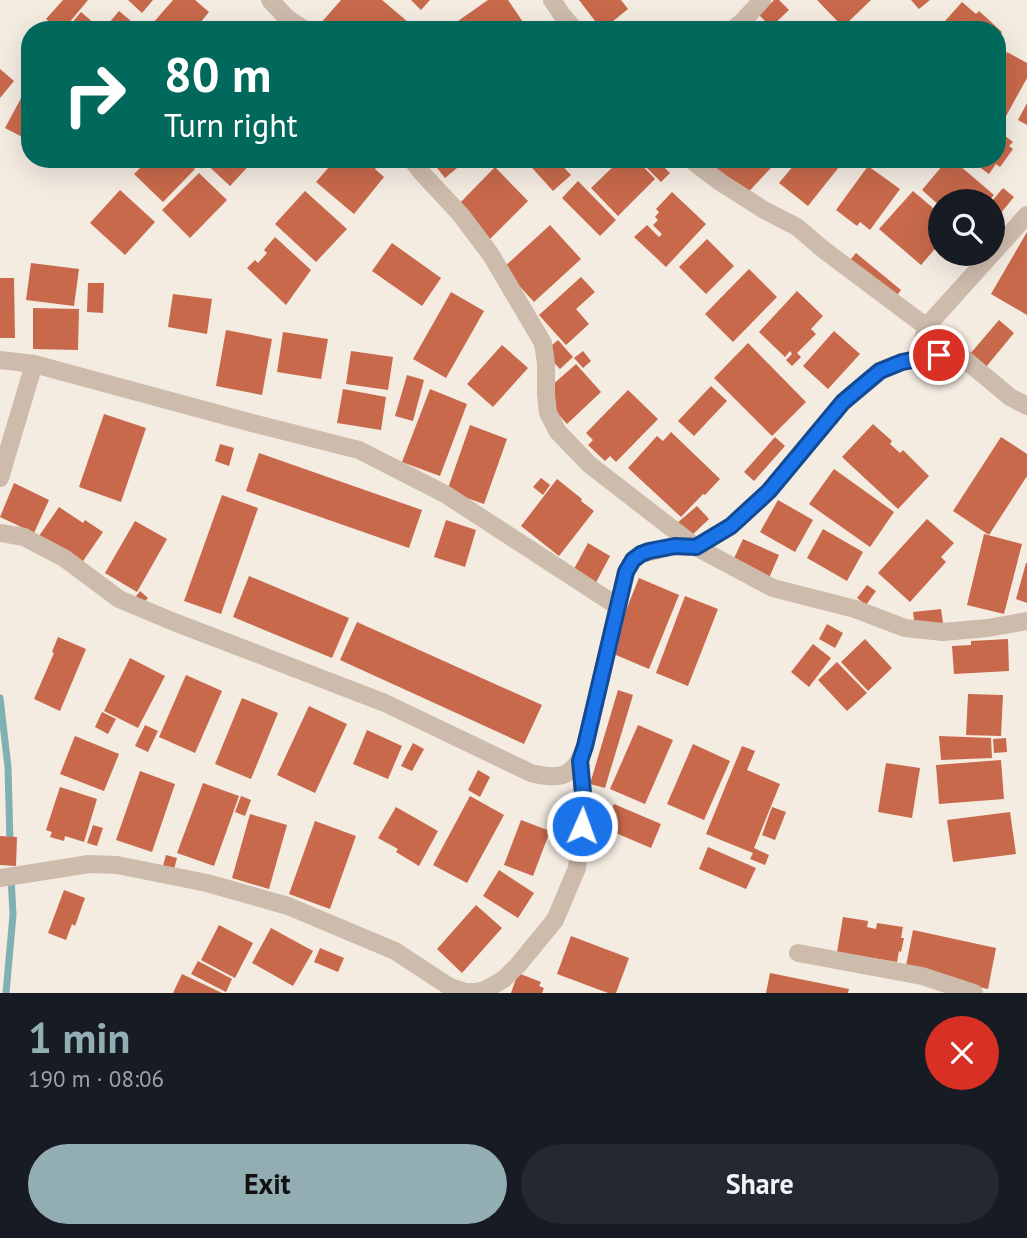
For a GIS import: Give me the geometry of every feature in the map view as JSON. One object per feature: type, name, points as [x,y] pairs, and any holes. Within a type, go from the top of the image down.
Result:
[{"type":"street","points":[[270,0],[292,21]]},
{"type":"street","points":[[552,0],[567,21]]},
{"type":"street","points":[[744,21],[762,0]]},
{"type":"street","points":[[418,168],[461,215],[491,255],[544,343],[548,413],[558,432],[590,465],[696,547],[773,588],[855,609],[905,628],[943,632],[1027,621]]},
{"type":"street","points":[[702,168],[753,203],[797,228],[944,340],[1010,397],[1027,406]]},
{"type":"street","points":[[919,358],[926,327],[1027,215]]},
{"type":"street","points":[[0,533],[24,537],[64,558],[119,599],[385,703],[531,773],[548,778],[559,776],[572,770],[580,761],[617,606],[626,572],[633,560],[649,551],[675,546],[696,547],[731,526],[769,491],[843,402],[880,371],[919,358],[939,355],[962,358]]},
{"type":"street","points":[[0,360],[34,364],[252,424],[359,450],[445,494],[617,606]]},
{"type":"street","points":[[0,478],[34,364]]},
{"type":"street","points":[[0,878],[89,864],[117,865],[207,883],[288,906],[395,951],[450,987],[466,992],[485,990],[511,972],[555,920],[577,868],[584,804],[580,761]]},
{"type":"street","points":[[797,953],[922,976],[974,993]]},
{"type":"building","points":[[63,0],[88,0],[70,21],[46,19]]},
{"type":"building","points":[[128,0],[153,0],[142,13]]},
{"type":"building","points":[[173,0],[195,0],[209,12],[202,21],[155,21]]},
{"type":"building","points":[[341,0],[382,0],[407,21],[323,21]]},
{"type":"building","points":[[411,0],[430,0],[421,10]]},
{"type":"building","points":[[488,0],[508,0],[522,21],[458,21]]},
{"type":"building","points":[[579,0],[621,0],[628,9],[613,21],[595,21]]},
{"type":"building","points":[[774,0],[779,0],[789,10],[777,21],[765,21],[759,15]]},
{"type":"building","points":[[817,0],[871,0],[849,21],[837,21]]},
{"type":"building","points":[[911,0],[930,0],[919,9]]},
{"type":"building","points":[[962,2],[976,14],[979,11],[990,21],[945,21]]},
{"type":"building","points":[[119,11],[131,21],[111,21]]},
{"type":"building","points":[[81,12],[92,21],[74,21]]},
{"type":"building","points":[[1007,52],[1027,63],[1027,78],[1006,116]]},
{"type":"building","points":[[0,69],[14,81],[0,98]]},
{"type":"building","points":[[21,98],[21,136],[5,128]]},
{"type":"building","points":[[1027,103],[1027,125],[1018,120]]},
{"type":"building","points":[[1006,137],[1013,142],[1009,146],[1013,149],[1006,159]]},
{"type":"building","points":[[140,168],[195,169],[163,202],[134,174]]},
{"type":"building","points":[[211,168],[247,168],[230,186]]},
{"type":"building","points":[[328,168],[376,168],[384,177],[354,214],[316,182]]},
{"type":"building","points":[[437,168],[457,168],[445,178]]},
{"type":"building","points":[[494,168],[528,201],[485,244],[452,211]]},
{"type":"building","points":[[532,168],[564,168],[571,175],[553,191]]},
{"type":"building","points":[[612,168],[645,168],[655,179],[618,216],[591,188]]},
{"type":"building","points":[[647,168],[665,168],[670,173],[661,182]]},
{"type":"building","points":[[710,168],[771,168],[742,199]]},
{"type":"building","points":[[792,168],[838,168],[808,206],[779,183]]},
{"type":"building","points":[[867,168],[871,168],[900,189],[870,230],[860,222],[857,226],[836,210]]},
{"type":"building","points":[[940,168],[962,168],[987,189],[928,189],[928,195],[922,190]]},
{"type":"building","points":[[981,168],[993,168],[989,174]]},
{"type":"building","points":[[199,173],[227,200],[190,238],[162,210]]},
{"type":"building","points":[[578,181],[616,220],[600,236],[562,198]]},
{"type":"building","points":[[120,190],[155,222],[125,255],[90,223]]},
{"type":"building","points":[[1005,190],[1014,197],[1005,208]]},
{"type":"building","points":[[305,191],[347,229],[316,262],[275,224]]},
{"type":"building","points":[[913,191],[928,204],[928,257],[921,265],[879,229]]},
{"type":"building","points":[[672,192],[706,224],[666,267],[634,237],[647,225],[659,237],[662,234],[653,225],[658,220],[655,217],[659,212],[656,209]]},
{"type":"building","points":[[550,225],[581,259],[534,302],[503,268]]},
{"type":"building","points":[[1027,232],[1027,315],[991,294]]},
{"type":"building","points":[[275,237],[311,270],[286,305],[247,268],[255,260],[258,263]]},
{"type":"building","points":[[707,239],[734,266],[706,294],[679,267]]},
{"type":"building","points":[[392,243],[441,278],[422,306],[372,271]]},
{"type":"building","points":[[856,253],[901,290],[890,304],[845,266]]},
{"type":"building","points":[[31,263],[79,269],[74,306],[26,300]]},
{"type":"building","points":[[749,269],[777,297],[733,342],[705,314]]},
{"type":"building","points":[[581,277],[595,292],[576,309],[589,324],[566,345],[539,315]]},
{"type":"building","points":[[0,278],[14,278],[15,338],[0,338]]},
{"type":"building","points":[[88,283],[104,283],[103,313],[87,312]]},
{"type":"building","points":[[797,291],[823,316],[811,329],[816,334],[797,353],[801,357],[792,366],[786,360],[792,354],[790,351],[785,357],[759,332]]},
{"type":"building","points":[[451,292],[484,311],[446,378],[413,359]]},
{"type":"building","points":[[173,294],[212,299],[207,334],[168,327]]},
{"type":"building","points":[[33,308],[79,309],[78,350],[33,349]]},
{"type":"building","points":[[999,320],[1014,333],[986,367],[970,354]]},
{"type":"building","points":[[226,330],[272,339],[262,395],[216,386]]},
{"type":"building","points":[[834,331],[860,354],[828,389],[803,366]]},
{"type":"building","points":[[283,332],[328,339],[321,379],[277,372]]},
{"type":"building","points":[[558,340],[573,357],[560,369],[544,352]]},
{"type":"building","points":[[748,343],[806,402],[772,436],[714,378]]},
{"type":"building","points":[[502,345],[528,368],[493,407],[467,384]]},
{"type":"building","points":[[351,351],[393,357],[388,390],[346,384]]},
{"type":"building","points":[[583,351],[591,361],[583,368],[574,358]]},
{"type":"building","points":[[576,364],[601,392],[567,424],[541,395]]},
{"type":"building","points":[[407,375],[424,380],[413,421],[395,416]]},
{"type":"building","points":[[711,386],[727,401],[694,436],[678,421]]},
{"type":"building","points":[[343,389],[386,397],[381,430],[337,423]]},
{"type":"building","points":[[430,389],[467,404],[440,476],[402,462]]},
{"type":"building","points":[[628,390],[658,419],[616,462],[610,456],[605,461],[588,445],[593,440],[586,433]]},
{"type":"building","points":[[104,414],[146,428],[121,502],[79,487]]},
{"type":"building","points":[[873,424],[892,441],[890,444],[900,453],[903,450],[929,476],[898,509],[842,457]]},
{"type":"building","points":[[470,425],[507,439],[484,504],[447,491]]},
{"type":"building","points":[[671,432],[720,479],[681,517],[628,468],[657,436],[663,441]]},
{"type":"building","points":[[775,437],[785,446],[754,481],[744,472]]},
{"type":"building","points":[[1001,437],[1027,454],[1027,476],[989,535],[953,511]]},
{"type":"building","points":[[220,444],[234,448],[229,466],[215,461]]},
{"type":"building","points":[[259,453],[422,510],[409,548],[246,491]]},
{"type":"building","points":[[834,469],[894,512],[870,547],[809,504]]},
{"type":"building","points":[[541,478],[550,485],[543,495],[533,487]]},
{"type":"building","points":[[557,479],[594,511],[559,556],[521,526]]},
{"type":"building","points":[[14,483],[49,500],[34,533],[0,517]]},
{"type":"building","points":[[222,495],[258,508],[221,614],[184,601]]},
{"type":"building","points":[[778,500],[813,520],[795,552],[760,532]]},
{"type":"building","points":[[697,506],[709,519],[689,538],[676,524]]},
{"type":"building","points":[[59,507],[103,532],[81,564],[39,536]]},
{"type":"building","points":[[927,519],[954,543],[941,557],[946,562],[910,602],[878,573]]},
{"type":"building","points":[[446,520],[476,530],[465,567],[434,557]]},
{"type":"building","points":[[135,521],[167,539],[137,592],[105,573]]},
{"type":"building","points":[[823,529],[863,552],[847,581],[807,558]]},
{"type":"building","points":[[984,534],[1022,544],[1004,614],[967,605]]},
{"type":"building","points":[[743,539],[779,555],[765,587],[728,571]]},
{"type":"building","points":[[588,543],[610,556],[593,588],[574,569]]},
{"type":"building","points":[[1027,563],[1027,603],[1016,599]]},
{"type":"building","points":[[249,576],[349,618],[332,658],[233,617]]},
{"type":"building","points":[[639,578],[679,595],[649,669],[609,652]]},
{"type":"building","points":[[867,585],[876,591],[866,605],[857,598]]},
{"type":"building","points":[[140,591],[148,598],[138,609],[131,603]]},
{"type":"building","points":[[685,596],[718,609],[688,686],[656,673]]},
{"type":"building","points":[[941,609],[943,623],[915,627],[913,612]]},
{"type":"building","points":[[357,622],[542,705],[524,744],[340,660]]},
{"type":"building","points":[[827,624],[843,633],[835,648],[819,639]]},
{"type":"building","points":[[58,637],[86,649],[60,711],[34,699]]},
{"type":"building","points":[[865,639],[892,668],[868,691],[841,662]]},
{"type":"building","points":[[1008,639],[1009,671],[954,674],[952,646],[971,645],[971,641]]},
{"type":"building","points":[[813,644],[831,658],[809,687],[791,672]]},
{"type":"building","points":[[130,658],[165,676],[138,728],[104,711]]},
{"type":"building","points":[[837,662],[867,693],[847,711],[818,680]]},
{"type":"building","points":[[186,675],[222,691],[195,753],[159,737]]},
{"type":"building","points":[[618,690],[633,695],[605,788],[590,784]]},
{"type":"building","points":[[968,694],[1003,695],[1001,736],[966,735]]},
{"type":"building","points":[[242,698],[278,713],[251,779],[215,764]]},
{"type":"building","points":[[309,706],[347,724],[315,793],[277,775]]},
{"type":"building","points":[[102,712],[116,719],[108,734],[95,727]]},
{"type":"building","points":[[145,725],[158,731],[148,752],[135,746]]},
{"type":"building","points":[[638,725],[673,740],[645,804],[610,789]]},
{"type":"building","points":[[367,730],[402,746],[388,779],[353,764]]},
{"type":"building","points":[[75,736],[119,754],[104,791],[60,774]]},
{"type":"building","points":[[939,736],[991,738],[992,758],[941,760]]},
{"type":"building","points":[[1006,738],[1007,752],[994,753],[993,739]]},
{"type":"building","points":[[413,743],[424,749],[412,771],[401,766]]},
{"type":"building","points":[[693,744],[730,761],[704,820],[667,804]]},
{"type":"building","points":[[742,746],[755,751],[747,770],[780,784],[754,848],[769,855],[765,865],[750,859],[753,853],[706,834]]},
{"type":"building","points":[[1001,760],[1004,799],[939,804],[936,765]]},
{"type":"building","points":[[886,763],[920,768],[912,818],[878,812]]},
{"type":"building","points":[[478,770],[490,777],[480,797],[468,790]]},
{"type":"building","points":[[140,771],[175,784],[152,852],[116,840]]},
{"type":"building","points":[[203,783],[239,796],[214,866],[177,853]]},
{"type":"building","points":[[60,787],[97,799],[84,842],[65,836],[64,841],[50,837],[52,832],[46,830]]},
{"type":"building","points":[[241,796],[251,800],[245,816],[235,812]]},
{"type":"building","points":[[470,796],[504,815],[467,883],[433,865]]},
{"type":"building","points":[[614,804],[661,824],[651,848],[604,828]]},
{"type":"building","points":[[396,807],[438,831],[419,866],[396,852],[398,849],[378,838]]},
{"type":"building","points":[[772,807],[786,812],[775,840],[762,835]]},
{"type":"building","points":[[1010,812],[1016,854],[953,862],[947,820]]},
{"type":"building","points":[[250,814],[287,825],[269,889],[232,878]]},
{"type":"building","points":[[521,820],[550,831],[533,876],[504,865]]},
{"type":"building","points":[[315,821],[356,836],[330,909],[289,894]]},
{"type":"building","points":[[93,825],[103,828],[97,846],[87,843]]},
{"type":"building","points":[[0,836],[17,837],[16,866],[0,865]]},
{"type":"building","points":[[708,847],[756,868],[746,889],[699,869]]},
{"type":"building","points":[[166,855],[177,858],[173,873],[162,869]]},
{"type":"building","points":[[499,870],[534,893],[518,918],[483,896]]},
{"type":"building","points":[[64,890],[85,898],[75,926],[72,924],[66,940],[48,933]]},
{"type":"building","points":[[476,905],[502,928],[462,973],[437,949]]},
{"type":"building","points":[[843,917],[868,921],[867,927],[876,929],[877,923],[903,927],[901,938],[904,938],[897,962],[837,952]]},
{"type":"building","points":[[219,925],[253,943],[235,978],[201,960]]},
{"type":"building","points":[[271,928],[313,951],[293,986],[252,963]]},
{"type":"building","points":[[913,930],[996,948],[988,989],[905,971]]},
{"type":"building","points":[[571,936],[629,958],[616,993],[608,993],[557,974]]},
{"type":"building","points":[[320,948],[344,958],[338,972],[314,962]]},
{"type":"building","points":[[198,961],[232,979],[226,992],[191,974]]},
{"type":"building","points":[[518,973],[541,982],[539,986],[544,988],[542,993],[511,993]]},
{"type":"building","points":[[770,973],[849,989],[848,993],[766,993]]},
{"type":"building","points":[[182,974],[222,993],[173,993]]},
{"type":"waterway","points":[[0,698],[8,767],[10,844]]},
{"type":"waterway","points":[[6,993],[13,915],[11,876]]},
{"type":"route","points":[[582,826],[584,804],[580,761],[617,606],[626,572],[633,560],[649,551],[675,546],[696,547],[731,526],[769,491],[843,402],[880,371],[902,362],[939,355]]}]
